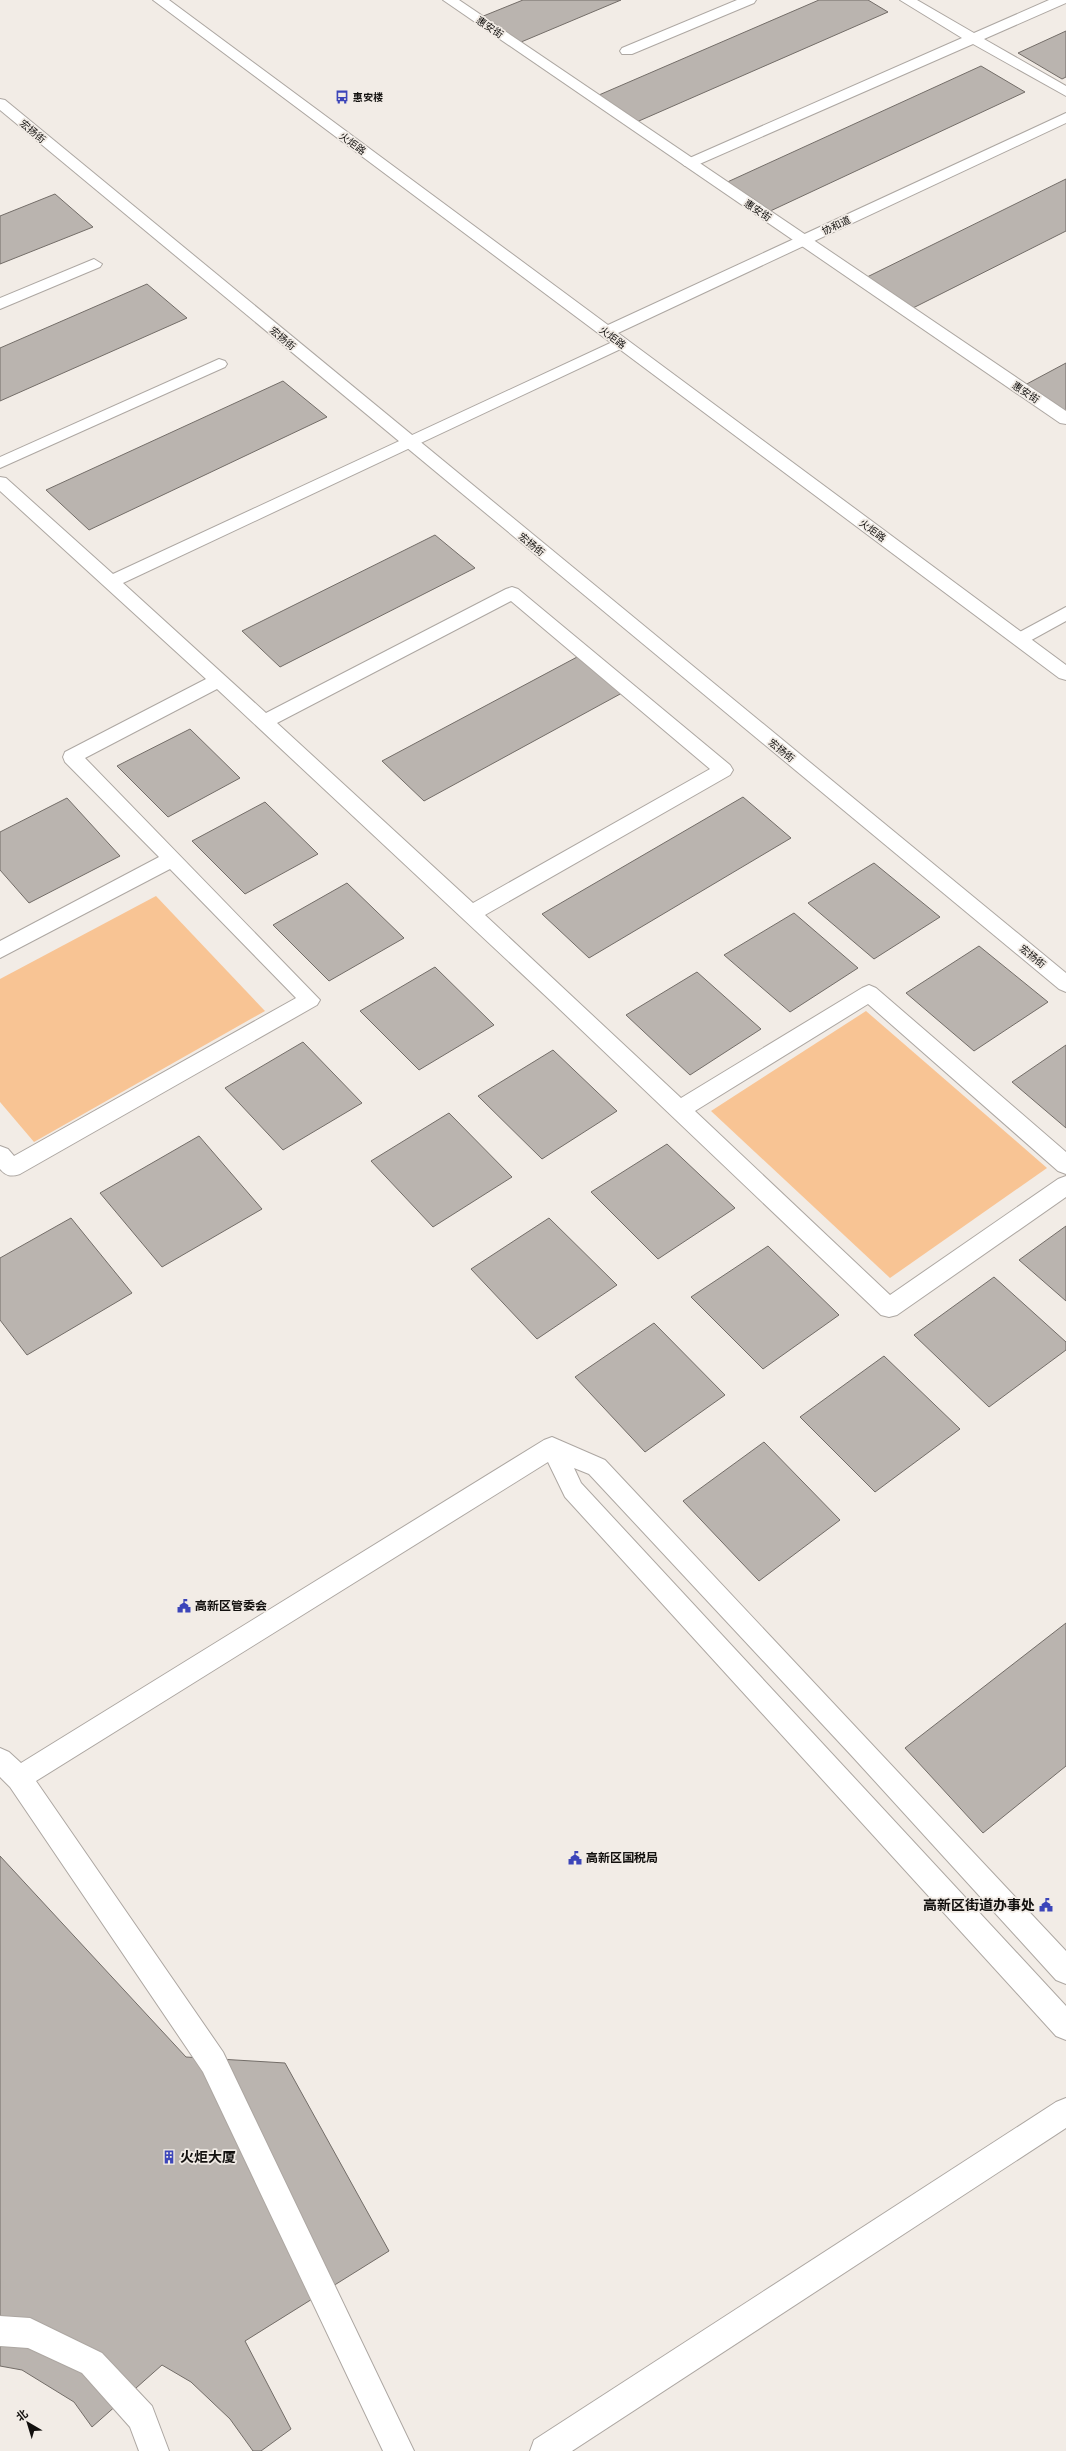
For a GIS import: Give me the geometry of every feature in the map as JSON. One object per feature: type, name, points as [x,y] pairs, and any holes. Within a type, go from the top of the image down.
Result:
[{"type":"street","name":"火炬路","points":[[160,0],[1066,674]]},
{"type":"street","name":"惠安街","points":[[450,0],[1066,419]]},
{"type":"street","points":[[627,51],[748,0]]},
{"type":"street","points":[[907,0],[1066,92]]},
{"type":"street","points":[[690,164],[1061,0]]},
{"type":"street","name":"宏扬街","points":[[0,103],[408,442],[1066,984]]},
{"type":"street","name":"协和道","points":[[607,332],[1066,117]]},
{"type":"street","points":[[0,304],[94,264]]},
{"type":"street","points":[[111,582],[621,343]]},
{"type":"street","points":[[0,463],[219,364]]},
{"type":"street","points":[[0,482],[263,722],[680,1109],[889,1308],[1066,1185]]},
{"type":"street","points":[[263,722],[512,593],[723,770],[470,914]]},
{"type":"street","points":[[1020,639],[1066,613]]},
{"type":"street","points":[[0,1155],[12,1168],[310,1000],[72,757],[218,681]]},
{"type":"street","points":[[0,950],[172,859]]},
{"type":"street","points":[[680,1109],[869,993],[1066,1165]]},
{"type":"street","points":[[20,1778],[552,1447]]},
{"type":"street","points":[[552,1447],[597,1467],[860,1747],[1066,1971]]},
{"type":"street","points":[[552,1447],[573,1490],[1066,2026]]},
{"type":"street","points":[[0,1760],[20,1778],[213,2062],[399,2451]]},
{"type":"street","points":[[545,2451],[1066,2112]]},
{"type":"street","points":[[0,2331],[30,2333],[92,2363],[141,2417],[154,2451]]},
{"type":"shaded area","points":[[156,896],[265,1011],[34,1142],[0,1102],[0,979]]},
{"type":"shaded area","points":[[866,1011],[1047,1168],[890,1278],[711,1111]]},
{"type":"building","points":[[523,0],[621,0],[514,45],[476,19]]},
{"type":"building","points":[[819,0],[868,0],[888,12],[632,124],[592,98]]},
{"type":"building","points":[[1066,31],[1066,77],[1062,79],[1018,53]]},
{"type":"building","points":[[981,66],[1025,92],[766,213],[723,184]]},
{"type":"building","points":[[1066,179],[1066,231],[909,310],[863,279]]},
{"type":"building","points":[[55,194],[93,227],[0,264],[0,216]]},
{"type":"building","points":[[147,284],[187,318],[0,401],[0,348]]},
{"type":"building","points":[[1066,363],[1066,415],[1023,386]]},
{"type":"building","points":[[283,381],[327,417],[89,530],[46,490]]},
{"type":"building","points":[[435,535],[475,568],[280,667],[242,631]]},
{"type":"building","points":[[579,656],[622,693],[424,801],[382,761]]},
{"type":"building","points":[[190,729],[240,778],[168,817],[117,766]]},
{"type":"building","points":[[743,797],[791,838],[589,958],[542,914]]},
{"type":"building","points":[[67,798],[120,856],[29,903],[0,870],[0,832]]},
{"type":"building","points":[[265,802],[318,854],[245,894],[192,841]]},
{"type":"building","points":[[874,863],[940,917],[874,959],[808,903]]},
{"type":"building","points":[[347,883],[404,938],[329,981],[273,925]]},
{"type":"building","points":[[794,913],[858,968],[790,1012],[724,955]]},
{"type":"building","points":[[979,946],[1048,1002],[974,1051],[906,993]]},
{"type":"building","points":[[435,967],[494,1025],[419,1070],[360,1011]]},
{"type":"building","points":[[697,972],[761,1029],[690,1075],[626,1015]]},
{"type":"building","points":[[303,1042],[362,1103],[283,1150],[225,1088]]},
{"type":"building","points":[[1066,1045],[1066,1128],[1012,1082]]},
{"type":"building","points":[[553,1050],[617,1111],[542,1159],[478,1096]]},
{"type":"building","points":[[449,1113],[512,1177],[433,1227],[371,1161]]},
{"type":"building","points":[[199,1136],[262,1209],[162,1267],[100,1193]]},
{"type":"building","points":[[667,1144],[735,1208],[658,1259],[591,1192]]},
{"type":"building","points":[[71,1218],[132,1293],[27,1355],[0,1320],[0,1258]]},
{"type":"building","points":[[549,1218],[617,1285],[537,1339],[471,1269]]},
{"type":"building","points":[[1066,1226],[1066,1301],[1019,1260]]},
{"type":"building","points":[[768,1246],[839,1315],[763,1369],[691,1297]]},
{"type":"building","points":[[994,1277],[1066,1342],[1066,1350],[989,1407],[914,1335]]},
{"type":"building","points":[[654,1323],[725,1395],[645,1452],[575,1377]]},
{"type":"building","points":[[884,1356],[960,1429],[875,1492],[800,1417]]},
{"type":"building","points":[[764,1442],[840,1520],[759,1581],[683,1501]]},
{"type":"building","points":[[1066,1623],[1066,1766],[983,1833],[905,1748]]},
{"type":"building","name":"火炬大厦","points":[[0,1856],[186,2057],[285,2063],[389,2251],[245,2341],[291,2429],[261,2451],[253,2451],[230,2419],[191,2382],[162,2365],[92,2427],[74,2402],[22,2370],[0,2366]]},
{"type":"place","name":"惠安楼","points":[[342,97]]},
{"type":"place","name":"高新区管委会","points":[[184,1606]]},
{"type":"place","name":"高新区国税局","points":[[575,1858]]},
{"type":"place","name":"高新区街道办事处","points":[[1046,1905]]},
{"type":"place","name":"火炬大厦","points":[[169,2157]]}]
